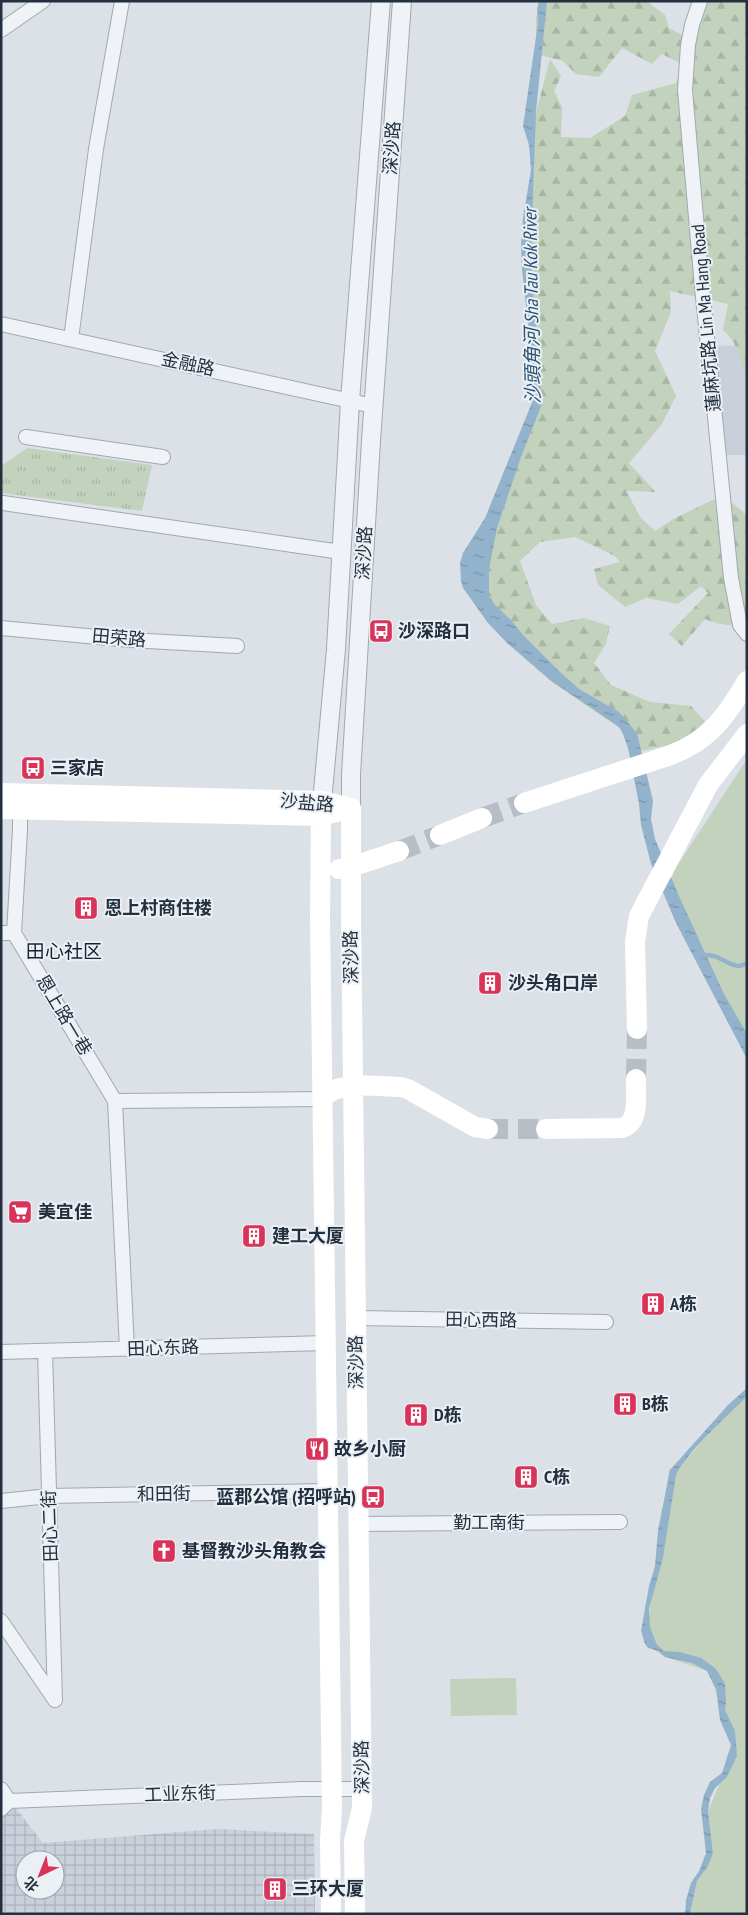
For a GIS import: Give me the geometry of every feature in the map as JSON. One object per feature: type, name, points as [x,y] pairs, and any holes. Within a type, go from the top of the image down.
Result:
[{"type":"main road","points":[[524,803],[689,748],[707,734],[726,713],[747,681]]},
{"type":"main road","points":[[637,1029],[635,942],[636,926],[643,906],[708,785],[747,734]]},
{"type":"main road","name":"沙盐路","points":[[1,793],[321,809]]},
{"type":"main road","name":"沙盐路","points":[[10,809],[351,808]]},
{"type":"main road","name":"深沙路","points":[[351,808],[362,1789],[362,1808],[354,1841],[355,1914]]},
{"type":"main road","name":"深沙路","points":[[321,809],[322,1099],[332,1789],[330,1840],[331,1914]]},
{"type":"main road","points":[[440,835],[482,818]]},
{"type":"main road","points":[[321,863],[336,869],[351,867],[399,851]]},
{"type":"main road","points":[[546,1129],[622,1128],[628,1126],[635,1116],[636,1079]]},
{"type":"main road","points":[[322,1099],[334,1089],[353,1086],[401,1087],[408,1089],[476,1127],[488,1129]]},
{"type":"street","points":[[1,30],[43,1]]},
{"type":"street","points":[[71,339],[96,149],[122,1]]},
{"type":"street","name":"深沙路","points":[[321,809],[335,658],[350,402],[381,1]]},
{"type":"street","name":"深沙路","points":[[351,808],[351,775],[373,406],[402,1]]},
{"type":"street","name":"蓮麻坑路 Lin Ma Hang Road","points":[[700,1],[688,46],[686,90],[702,287],[732,578],[740,625],[747,634]]},
{"type":"street","name":"金融路","points":[[1,324],[373,406]]},
{"type":"street","points":[[26,437],[163,457]]},
{"type":"street","points":[[3,502],[341,552]]},
{"type":"street","name":"田荣路","points":[[1,628],[130,640],[237,646]]},
{"type":"street","name":"恩上路一巷","points":[[10,809],[20,830],[8,933],[115,1101],[128,1349]]},
{"type":"street","points":[[115,1101],[322,1099]]},
{"type":"street","name":"田心西路","points":[[356,1318],[606,1322]]},
{"type":"street","name":"田心东路","points":[[1,1352],[326,1343]]},
{"type":"street","name":"田心二街","points":[[1,1621],[54,1700],[45,1351]]},
{"type":"street","name":"和田街","points":[[1,1501],[49,1496],[328,1491]]},
{"type":"street","name":"勤工南街","points":[[358,1524],[620,1522]]},
{"type":"street","name":"工业东街","points":[[4,1800],[362,1789]]},
{"type":"shaded area","points":[[747,345],[747,455],[726,455],[714,346]]},
{"type":"shaded area","points":[[1,1789],[43,1843],[217,1829],[314,1834],[315,1914],[1,1914]]},
{"type":"green space","points":[[541,1],[647,1],[665,15],[669,28],[686,37],[699,1],[747,1],[747,372],[743,371],[739,354],[723,330],[728,304],[670,291],[671,312],[655,351],[676,396],[662,424],[629,463],[656,492],[626,491],[641,518],[655,531],[675,518],[723,495],[747,515],[747,621],[731,625],[705,619],[682,646],[669,634],[708,593],[701,586],[678,604],[646,598],[625,607],[598,585],[594,569],[620,562],[615,556],[575,537],[540,542],[520,561],[536,605],[552,624],[584,618],[610,626],[606,644],[594,663],[611,685],[650,702],[691,706],[707,724],[683,742],[642,751],[618,727],[552,682],[512,647],[488,623],[462,585],[537,397],[527,271],[532,214],[533,124],[550,59],[561,76],[554,91],[562,107],[561,137],[590,138],[625,116],[632,95],[676,83],[682,64],[662,54],[652,64],[622,48],[599,77],[576,74],[563,61],[536,54],[536,18]]},
{"type":"green space","points":[[27,448],[152,465],[142,511],[1,493],[1,466]]},
{"type":"green space","points":[[747,759],[747,1038],[668,888],[675,869]]},
{"type":"green space","points":[[747,1389],[747,1914],[690,1914],[697,1881],[713,1853],[708,1811],[736,1746],[725,1710],[707,1671],[665,1657],[645,1644],[669,1470],[692,1453]]},
{"type":"green space","points":[[516,1678],[517,1715],[451,1716],[450,1679]]},
{"type":"water","name":"沙頭角河 Sha Tau Kok River","points":[[539,1],[547,1],[536,112],[531,267],[542,404],[521,457],[497,528],[489,569],[489,596],[523,635],[560,672],[579,689],[619,712],[637,733],[653,801],[651,819],[655,839],[723,992],[747,1034],[747,1059],[676,923],[651,864],[641,825],[639,804],[628,748],[619,727],[550,680],[507,643],[488,623],[463,588],[461,581],[460,563],[463,553],[485,518],[533,400],[534,378],[521,247],[523,218],[531,170],[529,145],[523,126],[538,23],[537,9]]},
{"type":"water","points":[[747,1388],[747,1396],[699,1444],[676,1475],[663,1558],[649,1609],[650,1627],[657,1645],[664,1651],[680,1652],[701,1658],[715,1668],[720,1675],[725,1684],[725,1710],[735,1731],[737,1756],[727,1777],[715,1788],[710,1798],[708,1811],[713,1853],[708,1866],[697,1881],[690,1914],[685,1914],[686,1900],[691,1883],[699,1871],[706,1853],[701,1809],[704,1795],[710,1782],[722,1773],[731,1745],[720,1720],[716,1689],[707,1671],[692,1663],[665,1657],[659,1651],[648,1648],[641,1631],[649,1586],[655,1566],[658,1530],[670,1470],[728,1405]]},
{"type":"waterway","points":[[701,956],[716,957],[738,966],[747,964]]},
{"type":"tunnel","points":[[482,818],[524,803]]},
{"type":"tunnel","points":[[399,851],[440,835]]},
{"type":"tunnel","points":[[636,1079],[637,1029]]},
{"type":"tunnel","points":[[488,1129],[546,1129]]},
{"type":"place","name":"沙深路口","points":[[381,631]]},
{"type":"place","name":"三家店","points":[[33,768]]},
{"type":"place","name":"恩上村商住楼","points":[[86,908]]},
{"type":"place","name":"沙头角口岸","points":[[490,983]]},
{"type":"place","name":"美宜佳","points":[[20,1212]]},
{"type":"place","name":"建工大厦","points":[[254,1236]]},
{"type":"place","name":"A栋","points":[[653,1304]]},
{"type":"place","name":"B栋","points":[[625,1404]]},
{"type":"place","name":"D栋","points":[[416,1415]]},
{"type":"place","name":"故乡小厨","points":[[317,1449]]},
{"type":"place","name":"C栋","points":[[526,1477]]},
{"type":"place","name":"蓝郡公馆 (招呼站)","points":[[373,1497]]},
{"type":"place","name":"基督教沙头角教会","points":[[164,1551]]},
{"type":"place","name":"三环大厦","points":[[275,1889]]},
{"type":"district","name":"田心社区","points":[[64,951]]}]
